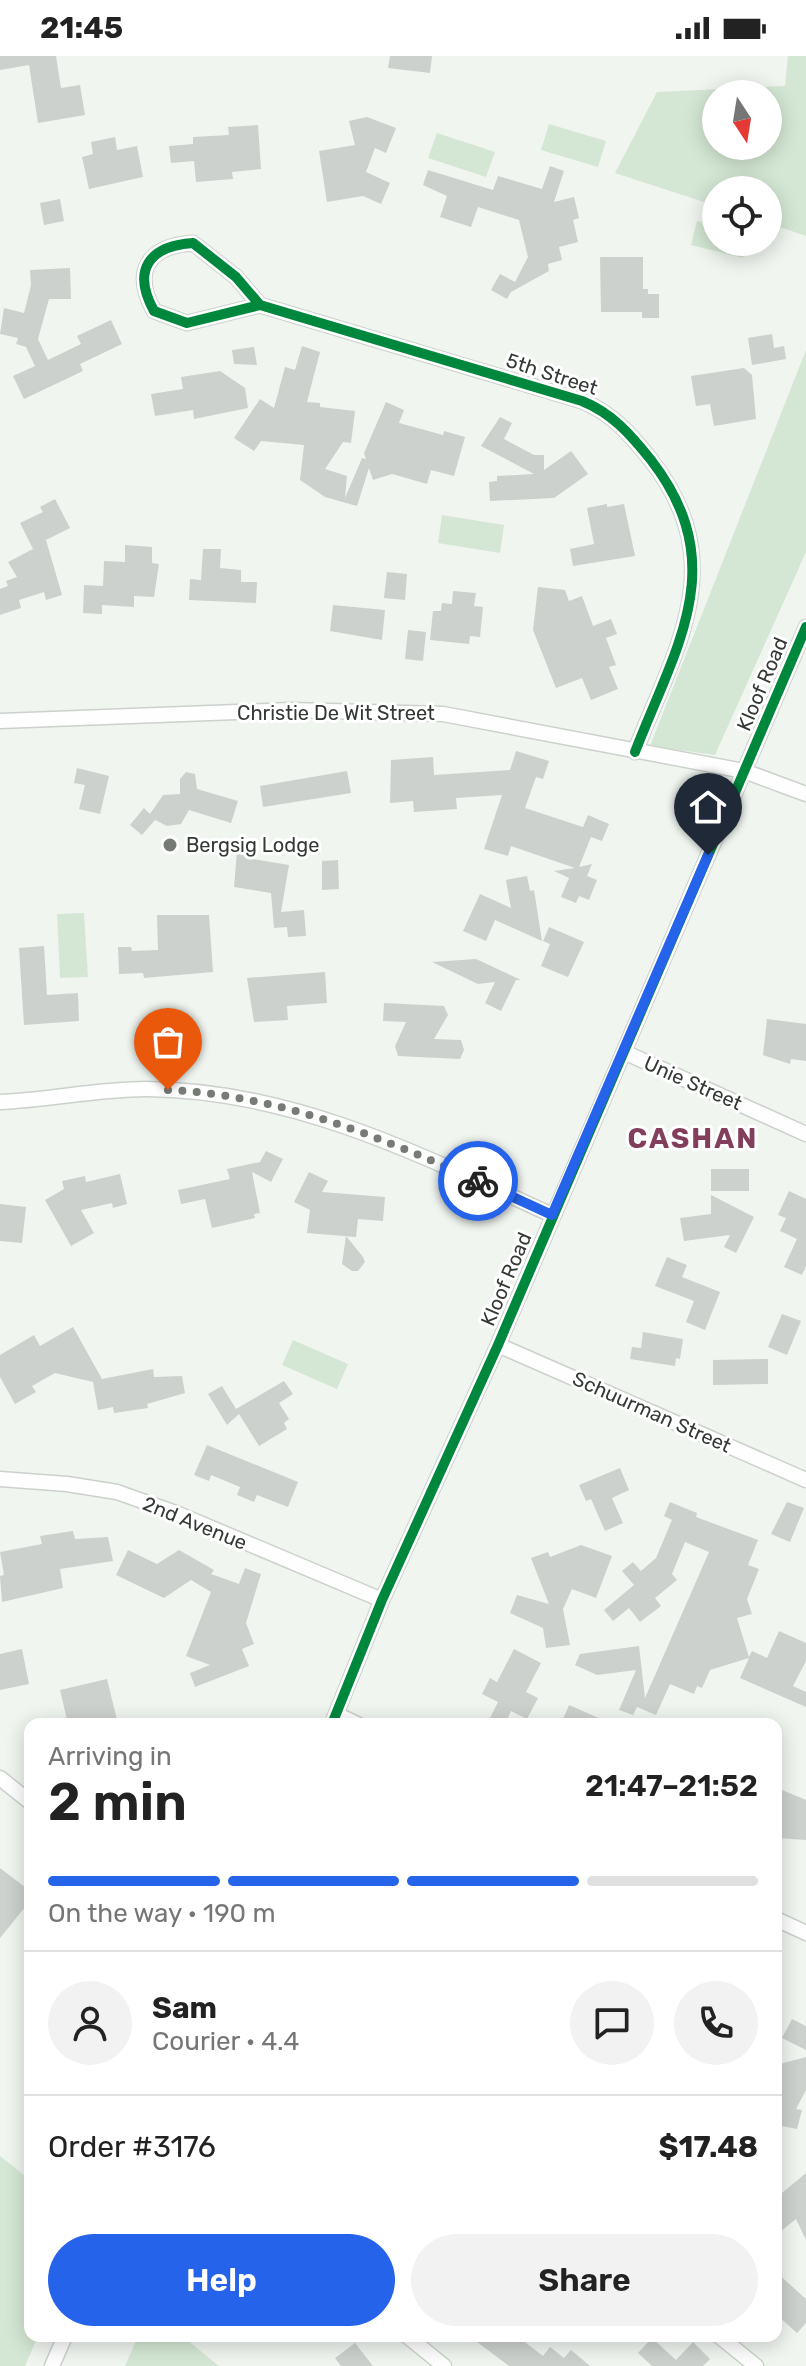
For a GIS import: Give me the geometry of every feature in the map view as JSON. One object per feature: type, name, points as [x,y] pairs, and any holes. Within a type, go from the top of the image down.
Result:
[{"type":"street","points":[[193,243],[236,277],[260,305],[206,321],[169,320],[154,311],[142,279],[147,263],[160,252],[174,244],[193,243]]},
{"type":"street","name":"5th Street","points":[[260,305],[582,401],[600,408],[635,440],[681,505],[689,530],[695,584],[683,629],[635,752]]},
{"type":"street","name":"Kloof Road","points":[[334,1718],[382,1600],[498,1345],[806,627]]},
{"type":"street","name":"Christie De Wit Street","points":[[0,721],[381,710],[488,721],[744,771],[806,794]]},
{"type":"street","name":"Unie Street","points":[[624,1052],[806,1134]]},
{"type":"street","points":[[0,1102],[143,1089],[193,1091],[296,1109],[390,1142],[552,1215]]},
{"type":"street","name":"Schuurman Street","points":[[498,1345],[806,1480]]},
{"type":"street","name":"2nd Avenue","points":[[0,1479],[67,1484],[117,1492],[176,1513],[382,1600]]},
{"type":"street","points":[[0,1778],[24,1797]]},
{"type":"street","points":[[782,1922],[806,1933]]},
{"type":"street","points":[[52,2366],[62,2342]]},
{"type":"street","points":[[414,2342],[444,2366]]},
{"type":"street","points":[[726,2342],[756,2366]]},
{"type":"green space","points":[[788,56],[806,56],[806,236],[782,228],[782,176],[702,176],[702,201],[615,173],[657,92],[702,90],[702,160],[782,160],[782,86],[785,86]]},
{"type":"green space","points":[[549,124],[606,141],[598,167],[541,150]]},
{"type":"green space","points":[[437,133],[495,152],[486,177],[428,158]]},
{"type":"green space","points":[[697,221],[702,222],[702,248],[691,245]]},
{"type":"green space","points":[[806,350],[806,552],[715,755],[650,746]]},
{"type":"green space","points":[[442,515],[504,525],[500,553],[438,543]]},
{"type":"green space","points":[[84,913],[88,977],[60,978],[57,914]]},
{"type":"green space","points":[[293,1340],[348,1364],[337,1389],[282,1365]]},
{"type":"green space","points":[[0,2156],[24,2175],[24,2342],[35,2342],[25,2366],[0,2366]]},
{"type":"green space","points":[[135,2342],[189,2342],[219,2366],[125,2366]]},
{"type":"building","points":[[0,56],[56,56],[61,88],[80,85],[85,115],[38,123],[29,65],[0,70]]},
{"type":"building","points":[[390,56],[432,56],[430,73],[388,68]]},
{"type":"building","points":[[367,117],[396,128],[386,153],[375,148],[366,172],[390,183],[381,204],[363,196],[327,202],[319,151],[355,145],[349,121]]},
{"type":"building","points":[[258,125],[261,169],[232,172],[233,179],[196,182],[194,161],[171,163],[169,146],[193,144],[193,137],[229,135],[228,127]]},
{"type":"building","points":[[115,137],[117,150],[137,146],[143,177],[89,189],[82,157],[93,154],[91,142]]},
{"type":"building","points":[[550,166],[564,171],[554,202],[574,197],[579,218],[573,220],[578,242],[559,247],[562,260],[548,264],[549,271],[511,292],[507,299],[491,290],[500,274],[515,282],[528,257],[519,220],[478,207],[471,227],[440,217],[447,196],[423,185],[428,170],[493,190],[498,176],[542,189]]},
{"type":"building","points":[[60,199],[64,221],[44,225],[40,203]]},
{"type":"building","points":[[600,257],[643,257],[643,289],[648,289],[648,294],[659,294],[659,318],[642,318],[642,312],[601,312]]},
{"type":"building","points":[[70,268],[71,299],[49,299],[38,339],[48,360],[81,344],[77,336],[111,320],[122,344],[80,364],[83,371],[24,399],[13,376],[35,366],[26,347],[16,344],[18,338],[0,334],[4,308],[24,313],[31,285],[30,270]]},
{"type":"building","points":[[772,334],[774,348],[784,346],[786,359],[752,365],[748,338]]},
{"type":"building","points":[[302,346],[320,352],[307,402],[320,403],[320,407],[355,411],[351,443],[343,442],[325,469],[347,476],[345,498],[362,458],[366,459],[364,453],[386,402],[404,410],[399,423],[443,435],[444,431],[465,437],[454,476],[431,470],[427,484],[392,474],[373,480],[369,468],[357,506],[325,497],[300,480],[304,445],[261,441],[254,451],[234,438],[260,399],[274,408],[285,367],[295,370]]},
{"type":"building","points":[[254,347],[257,365],[234,364],[232,350]]},
{"type":"building","points":[[744,368],[752,375],[756,419],[714,426],[710,404],[696,406],[691,376]]},
{"type":"building","points":[[220,371],[245,388],[248,408],[194,419],[193,410],[155,416],[151,394],[183,389],[181,377]]},
{"type":"building","points":[[500,417],[512,423],[504,439],[534,455],[544,455],[544,470],[571,451],[588,474],[554,498],[490,501],[489,482],[497,481],[497,476],[534,474],[481,446]]},
{"type":"building","points":[[55,499],[70,528],[46,540],[62,595],[46,600],[44,592],[19,600],[21,608],[0,615],[0,589],[8,586],[6,581],[17,577],[8,562],[33,549],[20,523],[43,512],[40,507]]},
{"type":"building","points":[[607,504],[607,507],[624,504],[635,556],[573,566],[570,549],[594,544],[587,508]]},
{"type":"building","points":[[125,545],[152,547],[152,563],[159,564],[154,597],[134,596],[134,607],[102,605],[102,614],[83,613],[84,585],[103,586],[104,561],[125,562]]},
{"type":"building","points":[[203,549],[221,549],[220,568],[241,570],[241,582],[257,582],[256,603],[189,600],[190,579],[201,580]]},
{"type":"building","points":[[387,572],[407,574],[405,600],[384,598]]},
{"type":"building","points":[[538,587],[565,590],[569,601],[582,596],[593,626],[611,619],[617,634],[606,638],[616,665],[609,667],[618,689],[591,700],[582,678],[556,688],[533,630]]},
{"type":"building","points":[[453,591],[476,593],[474,606],[483,607],[480,637],[470,636],[469,644],[430,640],[433,611],[441,611],[442,603],[452,604]]},
{"type":"building","points":[[333,605],[385,610],[382,640],[330,631]]},
{"type":"building","points":[[408,630],[426,632],[423,661],[405,659]]},
{"type":"building","points":[[516,751],[549,761],[543,779],[536,777],[525,808],[583,827],[588,815],[609,824],[602,841],[591,837],[579,867],[592,864],[587,876],[597,880],[589,900],[579,896],[576,903],[561,897],[569,878],[554,871],[575,868],[511,846],[508,856],[484,849],[502,795],[456,798],[457,809],[414,812],[413,801],[390,803],[391,760],[433,757],[434,775],[510,770]]},
{"type":"building","points":[[77,768],[109,776],[100,814],[79,809],[85,785],[74,783]]},
{"type":"building","points":[[347,771],[351,793],[263,807],[260,786]]},
{"type":"building","points":[[186,772],[195,774],[197,789],[238,801],[231,823],[189,810],[181,824],[167,826],[155,820],[142,835],[130,825],[144,808],[150,814],[163,795],[180,794],[180,779]]},
{"type":"building","points":[[238,839],[257,842],[253,859],[289,865],[281,912],[304,910],[306,936],[288,937],[287,927],[274,928],[271,893],[234,887]]},
{"type":"building","points":[[338,860],[339,889],[322,890],[322,861]]},
{"type":"building","points":[[527,876],[530,891],[534,890],[542,941],[495,920],[486,941],[463,931],[480,894],[511,908],[506,880]]},
{"type":"building","points":[[157,915],[209,915],[213,972],[144,978],[143,973],[119,974],[118,947],[131,947],[132,951],[158,950]]},
{"type":"building","points":[[549,927],[584,942],[568,977],[541,966],[550,944],[543,941]]},
{"type":"building","points":[[44,946],[47,995],[78,993],[79,1021],[24,1025],[19,948]]},
{"type":"building","points":[[476,959],[521,980],[516,980],[501,1011],[485,1003],[495,982],[478,984],[432,962]]},
{"type":"building","points":[[325,972],[327,1003],[287,1006],[288,1020],[254,1022],[247,978]]},
{"type":"building","points":[[384,1003],[444,1006],[448,1015],[434,1039],[461,1040],[464,1050],[460,1059],[398,1056],[395,1046],[406,1022],[383,1021]]},
{"type":"building","points":[[767,1019],[806,1024],[806,1061],[791,1059],[790,1064],[763,1055]]},
{"type":"building","points":[[266,1151],[283,1159],[271,1182],[252,1172],[260,1213],[254,1214],[255,1218],[212,1228],[205,1199],[181,1204],[178,1190],[230,1179],[227,1169],[260,1162]]},
{"type":"building","points":[[711,1169],[749,1169],[749,1191],[711,1191]]},
{"type":"building","points":[[309,1172],[328,1181],[322,1192],[385,1197],[383,1221],[358,1219],[356,1237],[307,1233],[310,1210],[294,1202]]},
{"type":"building","points":[[120,1174],[127,1204],[113,1208],[112,1203],[81,1210],[94,1233],[71,1246],[45,1200],[64,1189],[62,1181],[85,1176],[86,1182]]},
{"type":"building","points":[[789,1191],[806,1199],[806,1266],[802,1275],[784,1267],[797,1239],[780,1231],[786,1218],[778,1215]]},
{"type":"building","points":[[711,1195],[754,1217],[736,1253],[724,1247],[730,1235],[684,1241],[680,1218],[711,1214]]},
{"type":"building","points":[[0,1204],[26,1207],[22,1243],[0,1241]]},
{"type":"building","points":[[346,1236],[365,1262],[358,1271],[352,1271],[342,1264]]},
{"type":"building","points":[[667,1257],[687,1265],[682,1277],[720,1292],[705,1330],[686,1322],[694,1301],[655,1286]]},
{"type":"building","points":[[782,1314],[801,1321],[787,1355],[768,1347]]},
{"type":"building","points":[[73,1327],[102,1379],[153,1369],[154,1377],[182,1376],[185,1393],[147,1404],[148,1408],[114,1413],[113,1407],[98,1410],[93,1382],[55,1373],[32,1386],[36,1392],[15,1404],[0,1377],[0,1355],[34,1335],[40,1346]]},
{"type":"building","points":[[643,1332],[683,1339],[680,1359],[676,1358],[675,1366],[630,1359],[632,1347],[641,1348]]},
{"type":"building","points":[[768,1359],[768,1384],[713,1385],[713,1360]]},
{"type":"building","points":[[284,1381],[293,1394],[279,1403],[289,1419],[284,1423],[287,1429],[259,1446],[239,1414],[227,1425],[208,1394],[222,1386],[236,1409]]},
{"type":"building","points":[[207,1445],[298,1482],[288,1507],[257,1495],[254,1502],[237,1495],[240,1487],[211,1475],[209,1481],[194,1475]]},
{"type":"building","points":[[620,1468],[629,1490],[612,1498],[623,1523],[605,1531],[591,1499],[586,1501],[579,1485]]},
{"type":"building","points":[[670,1502],[697,1513],[696,1517],[758,1540],[748,1565],[759,1569],[747,1599],[752,1614],[737,1618],[749,1657],[752,1651],[767,1658],[779,1631],[806,1643],[806,1661],[793,1686],[806,1692],[806,1707],[740,1678],[749,1658],[710,1670],[702,1688],[697,1686],[694,1694],[670,1684],[656,1715],[637,1707],[633,1715],[619,1710],[636,1670],[597,1675],[575,1665],[580,1654],[639,1646],[645,1698],[709,1552],[685,1542],[672,1574],[677,1580],[655,1598],[661,1606],[640,1622],[629,1608],[613,1621],[604,1610],[634,1585],[622,1571],[633,1562],[641,1571],[656,1558],[672,1520],[664,1516]]},
{"type":"building","points":[[787,1502],[804,1508],[790,1542],[771,1534]]},
{"type":"building","points":[[73,1531],[75,1539],[108,1537],[113,1561],[60,1569],[63,1588],[2,1602],[0,1576],[4,1575],[0,1552],[42,1544],[40,1536]]},
{"type":"building","points":[[581,1545],[612,1556],[596,1598],[572,1589],[563,1609],[570,1645],[546,1648],[543,1628],[510,1613],[517,1595],[549,1604],[531,1558],[548,1552],[550,1557]]},
{"type":"building","points":[[128,1550],[157,1564],[179,1550],[214,1570],[211,1574],[239,1584],[245,1568],[261,1574],[246,1623],[254,1644],[242,1649],[249,1666],[195,1687],[190,1673],[210,1665],[186,1656],[211,1592],[191,1580],[164,1598],[116,1575]]},
{"type":"building","points":[[22,1649],[29,1684],[0,1690],[0,1654]]},
{"type":"building","points":[[514,1649],[541,1663],[526,1692],[538,1698],[528,1718],[511,1711],[508,1718],[490,1718],[498,1702],[482,1694],[490,1678],[497,1682]]},
{"type":"building","points":[[107,1679],[117,1718],[67,1718],[60,1690]]},
{"type":"building","points":[[569,1705],[598,1718],[564,1718]]},
{"type":"building","points":[[782,1790],[806,1800],[806,1840],[782,1838]]},
{"type":"building","points":[[0,1868],[24,1886],[24,1908],[0,1938]]},
{"type":"building","points":[[792,2019],[806,2026],[806,2050],[782,2038]]},
{"type":"building","points":[[806,2057],[806,2090],[796,2109],[802,2110],[797,2129],[782,2126],[782,2063]]},
{"type":"building","points":[[806,2173],[806,2240],[796,2219],[782,2230],[782,2193]]},
{"type":"building","points":[[782,2277],[806,2299],[806,2323],[797,2333],[782,2319]]},
{"type":"building","points":[[477,2342],[525,2342],[543,2356],[550,2347],[564,2358],[571,2350],[590,2366],[509,2366]]},
{"type":"building","points":[[648,2342],[656,2342],[676,2360],[693,2342],[710,2359],[703,2366],[652,2366],[638,2353]]},
{"type":"building","points":[[355,2343],[373,2366],[341,2366],[335,2358]]},
{"type":"cycle path","points":[[260,305],[236,277],[193,243],[165,249],[148,263],[144,284],[154,311],[187,323],[260,305],[582,401],[612,418],[644,451],[675,498],[688,535],[692,571],[689,606],[679,641],[635,752]]},
{"type":"cycle path","points":[[334,1718],[382,1600],[498,1345],[806,627]]},
{"type":"way so far","points":[[168,1090],[193,1091],[296,1109],[352,1126],[478,1181]]},
{"type":"place","name":"Bergsig Lodge","points":[[170,845]]},
{"type":"district","name":"CASHAN","points":[[693,1138]]},
{"type":"route","points":[[478,1181],[552,1215],[708,855]]}]
